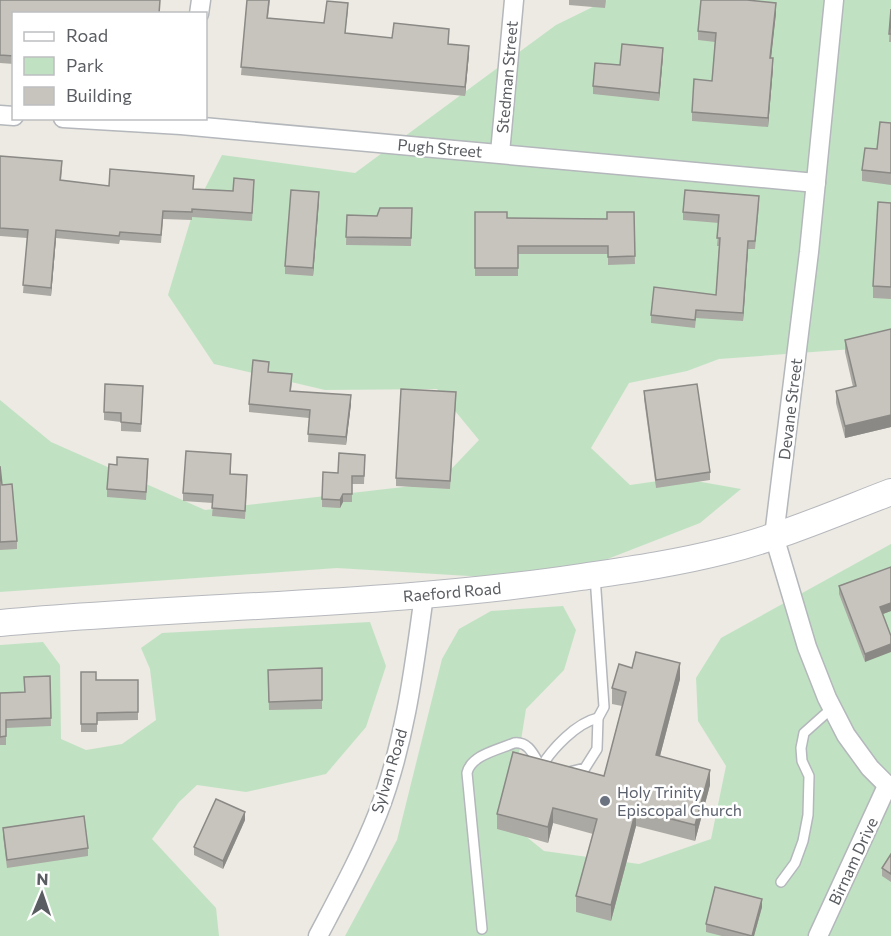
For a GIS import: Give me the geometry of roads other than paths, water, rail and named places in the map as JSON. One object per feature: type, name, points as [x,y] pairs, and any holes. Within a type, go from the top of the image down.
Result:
[{"type":"main road","name":"Raeford Road","points":[[0,623],[424,595],[534,584],[723,551],[774,536],[891,492]]},
{"type":"street","name":"Stedman Street","points":[[500,153],[514,0]]},
{"type":"street","name":"Devane Street","points":[[834,0],[810,252],[774,536],[807,647],[832,708],[846,735],[870,768],[889,787]]},
{"type":"street","name":"Pugh Street","points":[[122,120],[182,122],[816,183]]},
{"type":"street","name":"Sylvan Road","points":[[318,936],[357,863],[378,812],[395,760],[408,706],[424,595]]},
{"type":"street","name":"Birnam Drive","points":[[818,936],[889,787]]},
{"type":"lane","points":[[482,929],[468,766],[474,760],[520,742],[527,745],[550,769],[567,772],[585,768],[597,749],[598,718],[604,707],[595,575]]},
{"type":"lane","points":[[782,882],[795,863],[803,842],[808,815],[809,776],[802,761],[801,748],[804,733],[832,708]]},
{"type":"lane","points":[[550,769],[551,752],[570,735],[598,718]]},
{"type":"place","name":"Holy Trinity Episcopal Church","points":[[605,801]]}]
